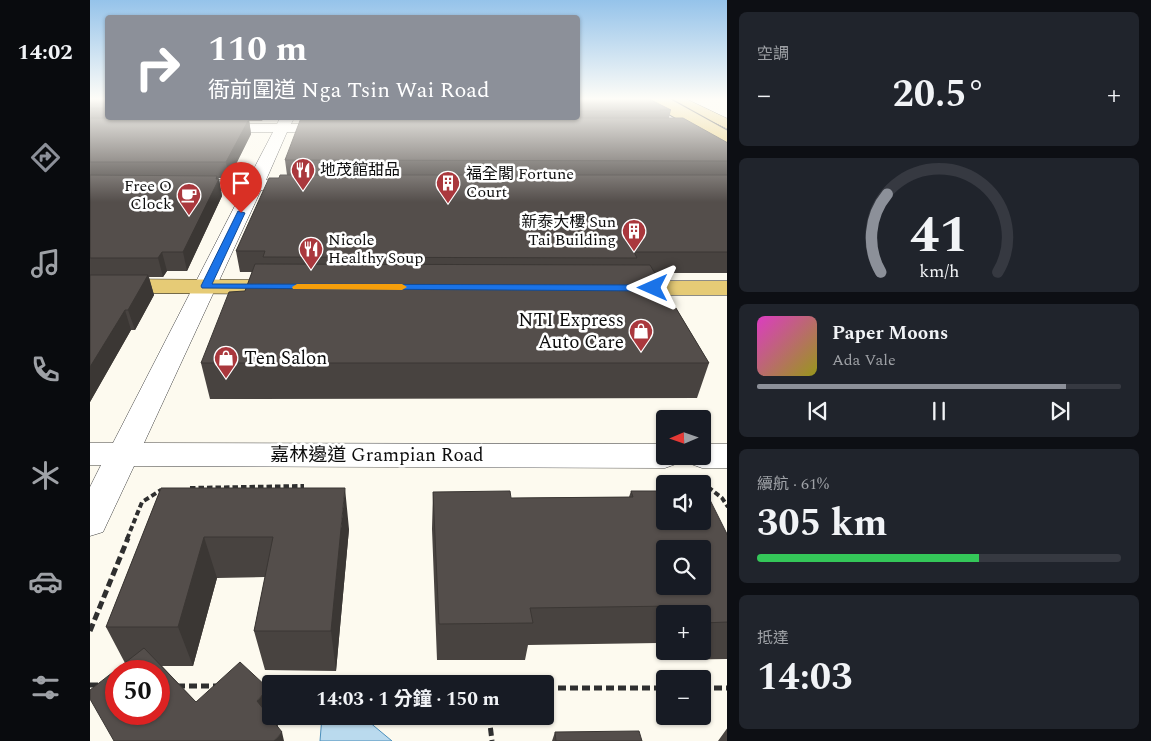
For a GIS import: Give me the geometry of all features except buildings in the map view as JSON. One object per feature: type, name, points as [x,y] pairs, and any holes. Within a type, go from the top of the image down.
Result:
[{"type":"main road","points":[[702,133],[727,148]]},
{"type":"main road","points":[[716,133],[727,139]]},
{"type":"main road","points":[[90,286],[306,287]]},
{"type":"main road","points":[[607,288],[727,288]]},
{"type":"street","points":[[90,522],[280,133]]},
{"type":"street","points":[[165,185],[324,186]]},
{"type":"street","name":"嘉林邊道 Grampian Road","points":[[90,454],[656,456]]},
{"type":"path","points":[[711,488],[725,498],[727,508]]},
{"type":"path","points":[[90,631],[142,502],[150,495],[163,489],[170,489]]},
{"type":"path","points":[[90,685],[105,685]]},
{"type":"path","points":[[170,686],[224,686]]},
{"type":"path","points":[[252,686],[262,686]]},
{"type":"path","points":[[554,688],[656,688]]},
{"type":"path","points":[[711,688],[727,688]]},
{"type":"path","points":[[491,725],[492,741]]},
{"type":"water","points":[[321,725],[373,725],[392,741],[320,741]]},
{"type":"slow traffic","points":[[297,287],[402,287]]},
{"type":"place","name":"地茂館甜品","points":[[303,191]]},
{"type":"place","name":"福全閣 Fortune Court","points":[[448,204]]},
{"type":"place","name":"Free O Clock","points":[[189,216]]},
{"type":"place","name":"新泰大樓 Sun Tai Building","points":[[634,252]]},
{"type":"place","name":"Nicole Healthy Soup","points":[[311,270]]},
{"type":"place","name":"NTI Express Auto Care","points":[[641,352]]},
{"type":"place","name":"Ten Salon","points":[[226,379]]},
{"type":"route","points":[[241,213],[206,286],[653,288]]}]
